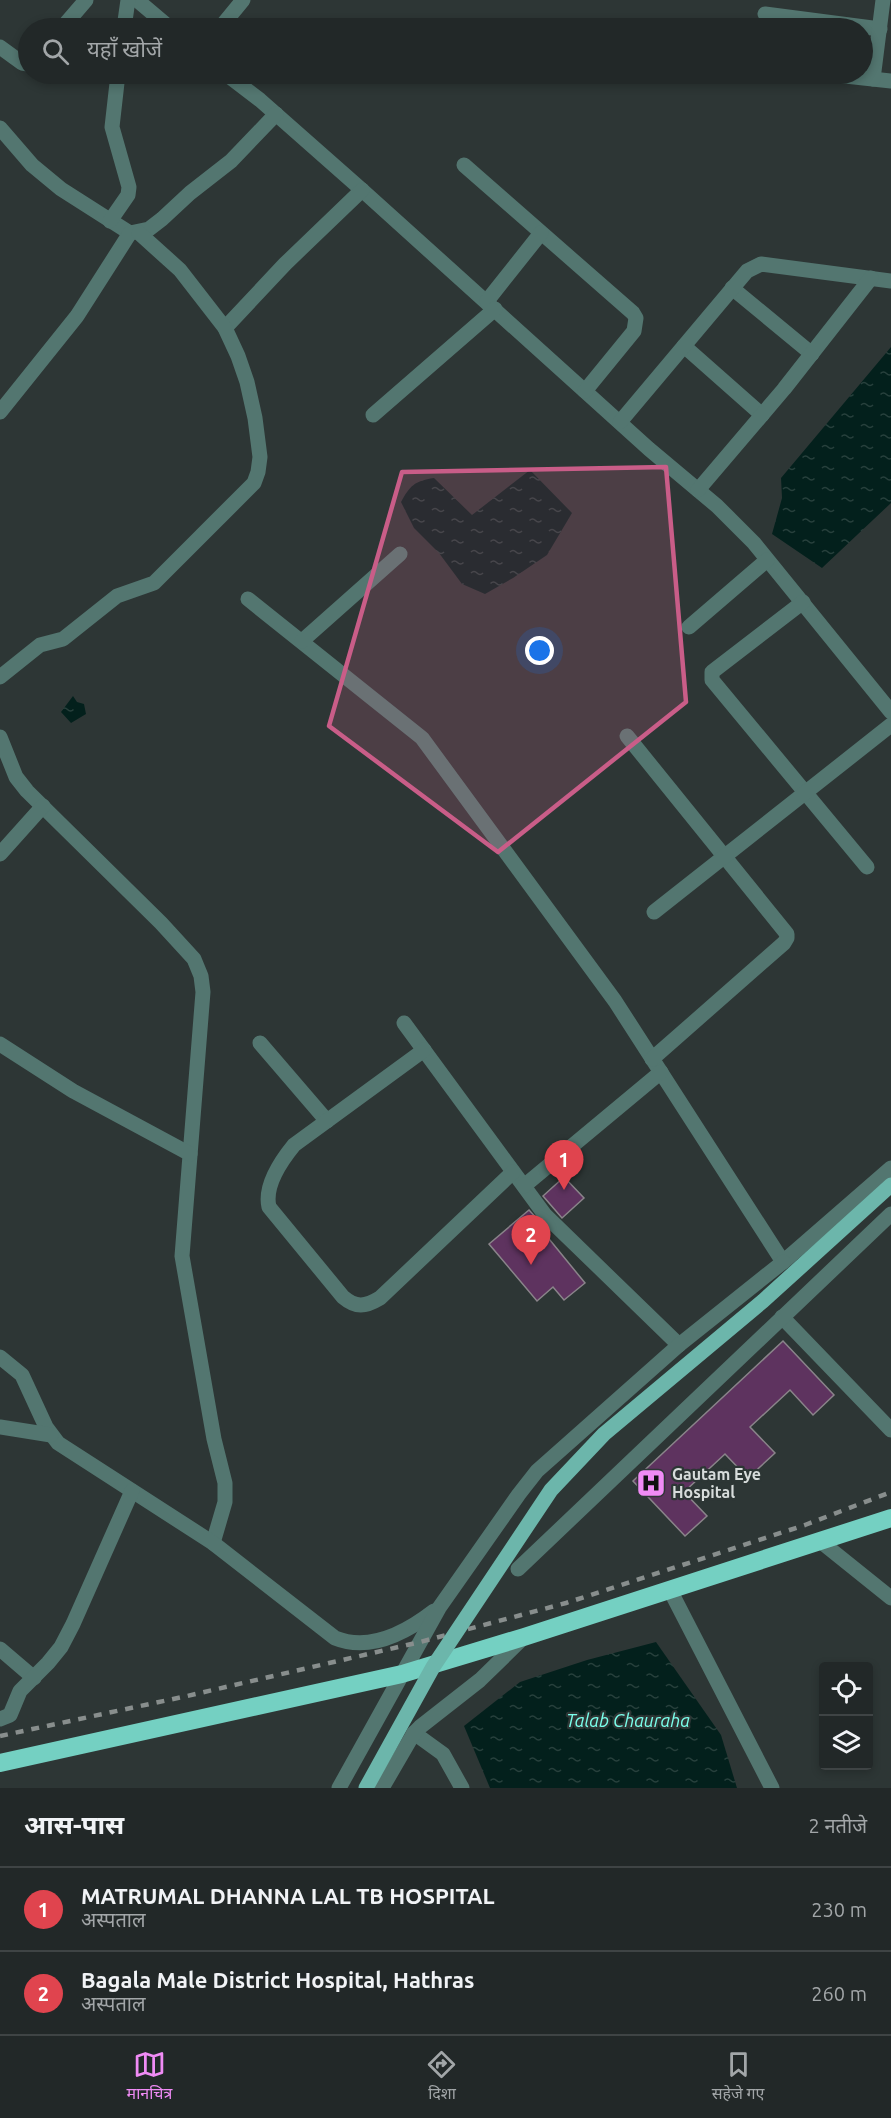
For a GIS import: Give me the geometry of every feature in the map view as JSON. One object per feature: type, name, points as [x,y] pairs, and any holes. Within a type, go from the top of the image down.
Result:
[{"type":"highway","points":[[0,1763],[402,1674],[524,1637],[891,1518]]},
{"type":"main road","points":[[366,1788],[433,1667],[551,1490],[604,1434],[780,1287],[891,1185]]},
{"type":"street","points":[[71,18],[86,0]]},
{"type":"street","points":[[125,18],[128,0]]},
{"type":"street","points":[[137,0],[158,18]]},
{"type":"street","points":[[228,18],[243,0]]},
{"type":"street","points":[[883,0],[873,79],[891,81]]},
{"type":"street","points":[[765,14],[795,18]]},
{"type":"street","points":[[873,28],[879,29]]},
{"type":"street","points":[[0,47],[18,60]]},
{"type":"street","points":[[110,222],[128,195],[129,187],[112,127],[117,84]]},
{"type":"street","points":[[238,84],[276,114],[717,506],[754,543],[891,712]]},
{"type":"street","points":[[0,412],[77,315],[134,233],[149,229],[162,219],[190,193],[231,161],[276,114]]},
{"type":"street","points":[[0,128],[32,165],[61,189],[110,222],[134,233],[180,270],[225,328],[247,382],[260,457],[254,483],[154,583],[117,596],[63,639],[40,645],[0,677]]},
{"type":"street","points":[[465,165],[636,318],[634,332],[585,391]]},
{"type":"street","points":[[225,328],[285,264],[362,190]]},
{"type":"street","points":[[373,415],[491,305],[541,233]]},
{"type":"street","points":[[620,422],[747,271],[761,264],[891,281]]},
{"type":"street","points":[[698,490],[762,415],[872,278]]},
{"type":"street","points":[[732,288],[812,354]]},
{"type":"street","points":[[684,346],[762,415]]},
{"type":"street","points":[[302,641],[400,554]]},
{"type":"street","points":[[689,627],[767,560]]},
{"type":"street","points":[[248,599],[422,738],[615,1001],[783,1262]]},
{"type":"street","points":[[803,602],[711,675],[715,685],[867,867]]},
{"type":"street","points":[[654,912],[891,725]]},
{"type":"street","points":[[524,1186],[656,1065],[787,938],[785,930],[627,736]]},
{"type":"street","points":[[0,737],[16,777],[161,923],[194,959],[198,967],[203,992],[182,1256],[214,1439],[225,1483],[225,1502],[213,1543]]},
{"type":"street","points":[[0,854],[43,806]]},
{"type":"street","points":[[404,1023],[545,1215],[679,1345]]},
{"type":"street","points":[[260,1043],[327,1121]]},
{"type":"street","points":[[0,1044],[73,1090],[190,1154]]},
{"type":"street","points":[[424,1050],[294,1145],[268,1191],[269,1207],[343,1297],[359,1307],[380,1299],[513,1172]]},
{"type":"street","points":[[339,1788],[439,1608],[537,1471],[679,1345],[783,1262],[891,1168]]},
{"type":"street","points":[[518,1569],[891,1214]]},
{"type":"street","points":[[783,1317],[891,1430]]},
{"type":"street","points":[[0,1357],[22,1375],[51,1435],[58,1443],[213,1543],[335,1638],[350,1643],[377,1641],[405,1632],[439,1608]]},
{"type":"street","points":[[0,1427],[51,1435]]},
{"type":"street","points":[[0,1719],[10,1715],[20,1691],[61,1647],[132,1491]]},
{"type":"street","points":[[820,1541],[891,1598]]},
{"type":"street","points":[[670,1590],[772,1788]]},
{"type":"street","points":[[382,1788],[414,1733],[480,1680],[524,1637]]},
{"type":"street","points":[[0,1649],[34,1678]]},
{"type":"street","points":[[414,1733],[443,1754],[462,1788]]},
{"type":"highlighted area","points":[[666,467],[686,702],[498,852],[329,726],[402,472]]},
{"type":"water","points":[[891,347],[891,503],[822,568],[772,534],[782,498],[781,478]]},
{"type":"water","points":[[530,470],[572,513],[547,555],[485,594],[462,584],[439,553],[414,528],[401,502],[413,485],[434,478],[472,515]]},
{"type":"water","points":[[73,696],[77,702],[84,704],[86,714],[71,723],[61,712]]},
{"type":"water","name":"Talab Chauraha","points":[[656,1642],[721,1735],[737,1788],[490,1788],[464,1726],[520,1682],[587,1660]]},
{"type":"building","points":[[564,1177],[584,1198],[562,1218],[543,1196]]},
{"type":"building","points":[[529,1210],[548,1231],[545,1234],[585,1283],[564,1300],[553,1287],[537,1301],[489,1244]]},
{"type":"building","points":[[783,1341],[834,1395],[813,1415],[790,1390],[750,1427],[775,1453],[748,1478],[725,1454],[684,1492],[707,1516],[685,1536],[633,1481]]},
{"type":"railway","points":[[0,1736],[187,1696],[420,1642],[566,1603],[805,1525],[891,1492]]},
{"type":"place","name":"MATRUMAL DHANNA LAL TB HOSPITAL","points":[[564,1190]]},
{"type":"place","name":"Bagala Male District Hospital, Hathras","points":[[531,1265]]},
{"type":"place","name":"Gautam Eye Hospital","points":[[651,1483]]}]
